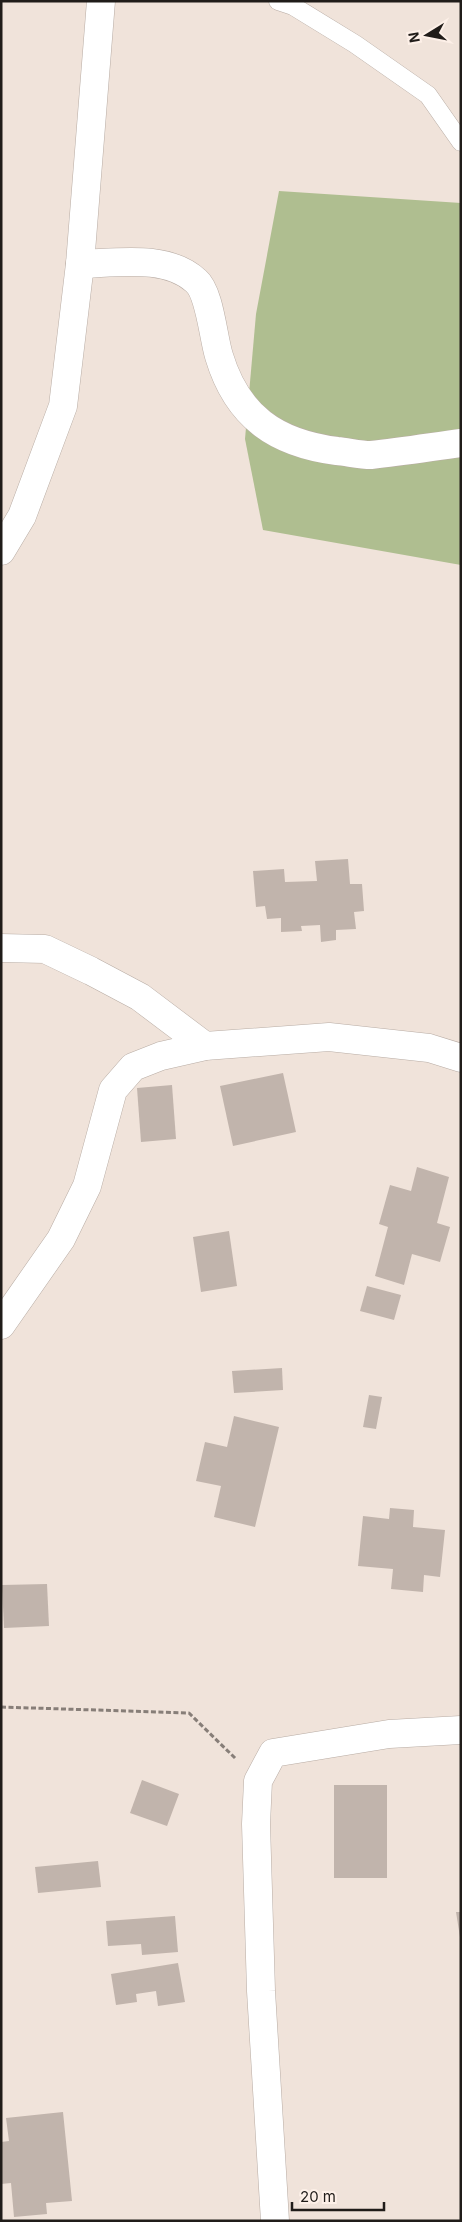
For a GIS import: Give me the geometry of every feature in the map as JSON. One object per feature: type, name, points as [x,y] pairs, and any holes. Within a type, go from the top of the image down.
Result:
[{"type":"street","points":[[1,551],[22,516],[63,406],[80,264],[101,1]]},
{"type":"street","points":[[80,264],[160,263],[174,267],[197,281],[206,300],[225,376],[233,392],[251,415],[264,426],[283,436],[313,448],[368,455],[461,443]]},
{"type":"street","points":[[1,948],[45,949],[91,971],[140,997],[205,1046]]},
{"type":"street","points":[[1,1325],[61,1239],[87,1186],[113,1090],[133,1067],[161,1056],[205,1046],[329,1038],[429,1048],[461,1058]]},
{"type":"street","points":[[275,2221],[261,1981],[256,1824],[258,1781],[273,1753],[390,1734],[461,1730]]},
{"type":"lane","points":[[278,1],[293,6],[355,44],[428,95],[461,142]]},
{"type":"path","points":[[1,1707],[189,1713],[258,1781]]},
{"type":"green space","points":[[279,191],[461,203],[461,565],[263,530],[245,439],[256,314]]},
{"type":"building","points":[[348,859],[350,884],[362,884],[364,911],[354,912],[356,929],[336,930],[336,940],[321,942],[320,925],[301,926],[302,931],[281,932],[281,918],[267,919],[265,906],[256,907],[253,871],[284,869],[285,882],[317,881],[315,861]]},
{"type":"building","points":[[283,1073],[296,1132],[233,1146],[220,1086]]},
{"type":"building","points":[[172,1085],[176,1139],[141,1142],[137,1088]]},
{"type":"building","points":[[417,1167],[449,1177],[437,1223],[450,1227],[440,1262],[412,1254],[404,1285],[375,1276],[388,1227],[379,1224],[390,1185],[411,1191]]},
{"type":"building","points":[[229,1231],[237,1286],[201,1292],[193,1237]]},
{"type":"building","points":[[367,1286],[401,1295],[394,1320],[360,1311]]},
{"type":"building","points":[[282,1368],[283,1390],[234,1393],[232,1371]]},
{"type":"building","points":[[369,1395],[382,1397],[376,1429],[363,1427]]},
{"type":"building","points":[[234,1416],[279,1427],[255,1527],[214,1517],[221,1486],[196,1481],[205,1442],[227,1447]]},
{"type":"building","points":[[390,1508],[414,1510],[413,1527],[445,1530],[440,1577],[424,1575],[423,1592],[391,1589],[393,1569],[358,1566],[363,1516],[389,1519]]},
{"type":"building","points":[[47,1584],[49,1626],[4,1628],[2,1585]]},
{"type":"building","points":[[142,1780],[179,1794],[167,1826],[130,1813]]},
{"type":"building","points":[[334,1785],[387,1785],[387,1878],[334,1878]]},
{"type":"building","points":[[98,1861],[101,1887],[38,1893],[35,1867]]},
{"type":"building","points":[[456,1912],[461,1912],[461,1937],[460,1937]]},
{"type":"building","points":[[175,1916],[178,1952],[142,1955],[141,1944],[108,1946],[106,1921]]},
{"type":"building","points":[[178,1963],[185,2002],[158,2006],[156,1991],[136,1994],[137,2002],[116,2005],[111,1974]]},
{"type":"building","points":[[63,2112],[72,2201],[46,2203],[47,2214],[14,2217],[11,2183],[1,2184],[1,2142],[9,2141],[6,2118]]}]
